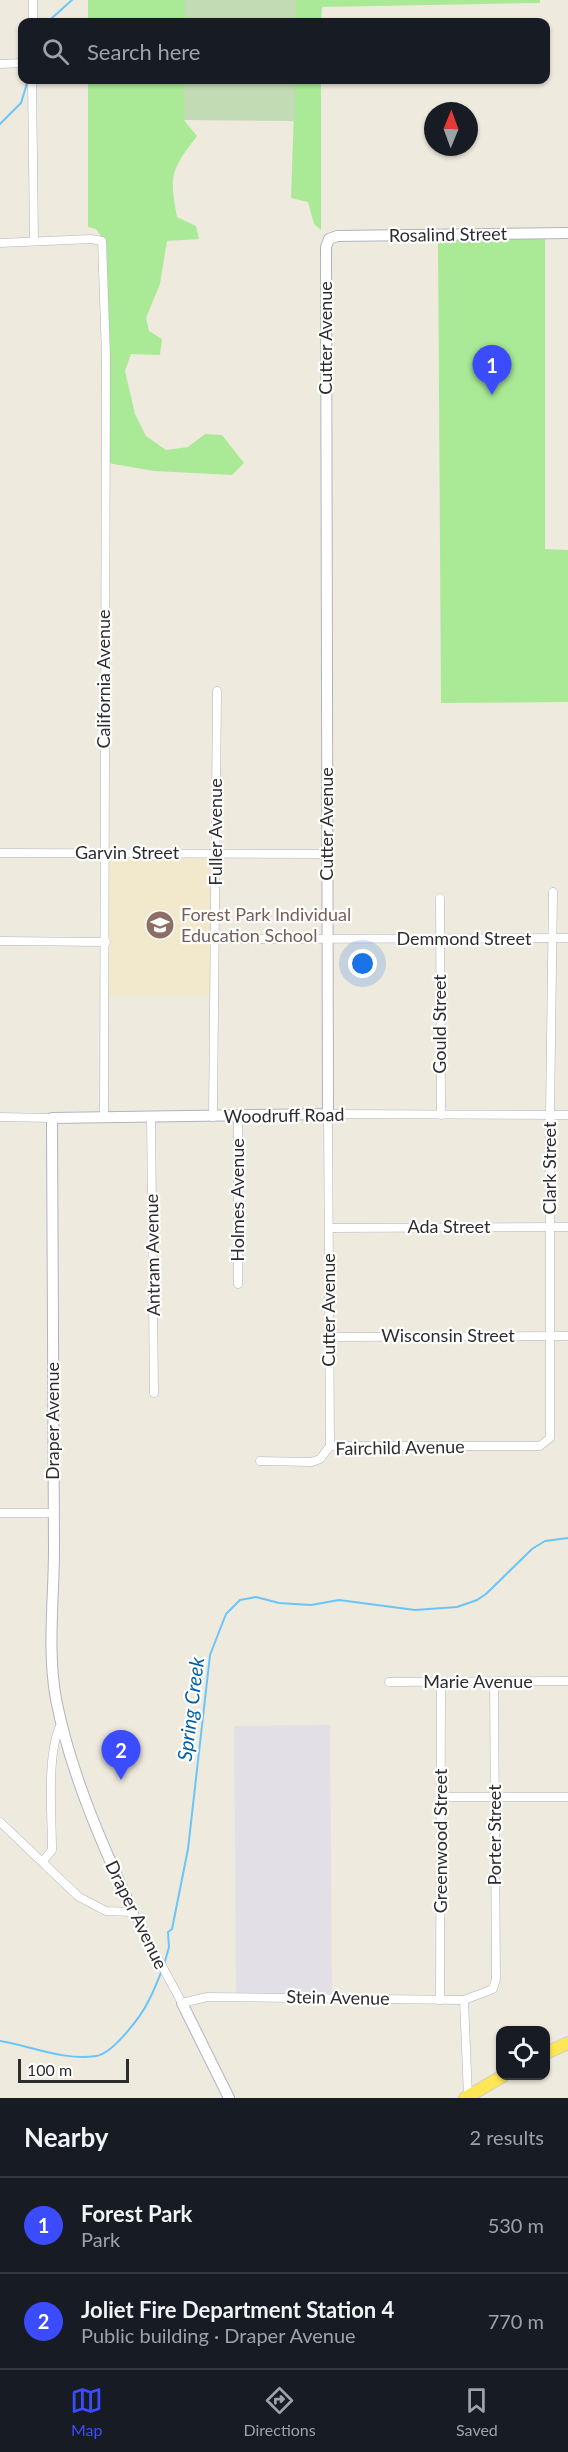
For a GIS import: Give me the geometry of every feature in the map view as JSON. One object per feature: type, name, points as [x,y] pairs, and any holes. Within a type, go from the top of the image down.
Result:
[{"type":"main road","points":[[550,2051],[568,2043]]},
{"type":"main road","points":[[466,2097],[496,2080]]},
{"type":"street","points":[[33,0],[33,18]]},
{"type":"street","points":[[0,64],[18,63]]},
{"type":"street","points":[[0,243],[34,241],[33,84]]},
{"type":"street","name":"Rosalind Street","points":[[329,239],[337,236],[568,234]]},
{"type":"street","name":"Cutter Avenue","points":[[329,239],[326,247],[330,1446]]},
{"type":"street","name":"California Avenue","points":[[34,241],[102,241],[106,356],[104,1118]]},
{"type":"street","name":"Fuller Avenue","points":[[213,1117],[216,691]]},
{"type":"street","name":"Garvin Street","points":[[0,853],[327,854]]},
{"type":"street","name":"Clark Street","points":[[546,1443],[550,1438],[553,892]]},
{"type":"street","name":"Gould Street","points":[[440,898],[441,1114]]},
{"type":"street","name":"Demmond Street","points":[[215,939],[568,939]]},
{"type":"street","points":[[0,940],[106,942]]},
{"type":"street","name":"Woodruff Road","points":[[0,1117],[104,1118],[328,1114],[568,1115]]},
{"type":"street","name":"Holmes Avenue","points":[[238,1116],[238,1284]]},
{"type":"street","name":"Antram Avenue","points":[[151,1117],[154,1393]]},
{"type":"street","name":"Draper Avenue","points":[[52,1118],[51,1668],[61,1724],[101,1840],[133,1912],[182,2003],[229,2098]]},
{"type":"street","name":"Ada Street","points":[[330,1228],[568,1227]]},
{"type":"street","name":"Wisconsin Street","points":[[329,1337],[568,1336]]},
{"type":"street","name":"Fairchild Avenue","points":[[260,1461],[312,1462],[320,1460],[330,1446],[540,1446],[546,1443]]},
{"type":"street","points":[[0,1513],[53,1513]]},
{"type":"street","name":"Marie Avenue","points":[[389,1682],[568,1681]]},
{"type":"street","name":"Greenwood Street","points":[[440,2000],[441,1682]]},
{"type":"street","name":"Porter Street","points":[[493,1989],[496,1979],[494,1682]]},
{"type":"street","name":"Draper Avenue","points":[[43,1861],[52,1850],[53,1757],[55,1736],[61,1724]]},
{"type":"street","points":[[441,1797],[568,1797]]},
{"type":"street","points":[[0,1822],[79,1897],[106,1911],[133,1912]]},
{"type":"street","name":"Stein Avenue","points":[[182,2003],[207,1997],[464,2000],[493,1989]]},
{"type":"street","points":[[464,2000],[466,2097]]},
{"type":"shaded area","name":"Forest Park Individual Education School","points":[[106,855],[214,855],[213,995],[107,995]]},
{"type":"shaded area","points":[[330,1725],[332,1993],[236,1994],[234,1726]]},
{"type":"green space","points":[[88,0],[185,0],[185,18],[88,18]]},
{"type":"green space","points":[[185,0],[296,0],[296,18],[185,18]]},
{"type":"green space","points":[[296,0],[540,0],[540,3],[322,7],[321,18],[296,18]]},
{"type":"green space","points":[[88,84],[184,84],[184,120],[197,136],[177,165],[173,191],[177,217],[196,226],[199,239],[167,241],[160,284],[146,318],[149,331],[162,339],[160,355],[131,354],[125,371],[135,414],[146,436],[166,450],[188,447],[205,434],[222,435],[244,463],[232,475],[154,471],[108,463],[107,245],[96,229],[88,227]]},
{"type":"green space","points":[[184,84],[295,84],[295,121],[184,120]]},
{"type":"green space","points":[[295,84],[321,84],[321,230],[314,224],[308,202],[291,198]]},
{"type":"green space","points":[[545,238],[545,549],[568,550],[568,702],[441,703],[438,239]]},
{"type":"waterway","points":[[52,18],[72,0]]},
{"type":"waterway","points":[[0,124],[21,103],[27,84]]},
{"type":"waterway","name":"Spring Creek","points":[[164,1965],[169,1947],[168,1932],[172,1929],[188,1849],[210,1655],[226,1614],[240,1600],[256,1597],[279,1603],[311,1605],[339,1600],[415,1610],[457,1607],[486,1594],[532,1549],[545,1541],[568,1538]]},
{"type":"waterway","name":"Spring Creek","points":[[0,2041],[72,2056],[103,2054],[126,2033],[140,2015],[151,1997],[162,1970]]},
{"type":"place","name":"Forest Park","points":[[492,395]]},
{"type":"place","name":"Forest Park Individual Education School","points":[[160,925]]},
{"type":"place","name":"Joliet Fire Department Station 4","points":[[121,1780]]}]
